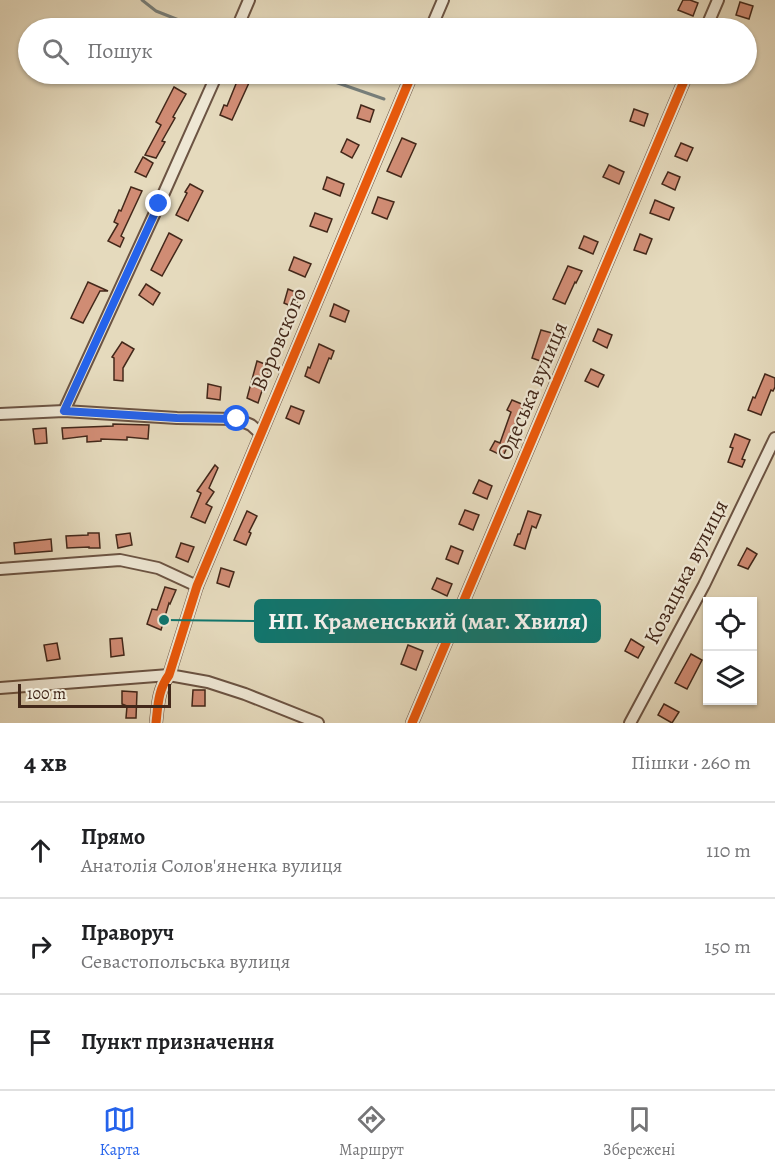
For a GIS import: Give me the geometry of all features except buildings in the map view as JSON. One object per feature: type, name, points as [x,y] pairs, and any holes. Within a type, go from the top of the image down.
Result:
[{"type":"street","points":[[241,18],[249,0]]},
{"type":"street","points":[[435,18],[443,0]]},
{"type":"street","points":[[710,18],[718,0]]},
{"type":"street","points":[[64,411],[213,84]]},
{"type":"street","name":"Воровского","points":[[156,723],[162,685],[169,675],[197,586],[408,84]]},
{"type":"street","name":"Одеська вулиця","points":[[412,723],[683,84]]},
{"type":"street","points":[[0,414],[64,411],[237,419],[251,425],[260,434]]},
{"type":"street","name":"Козацька вулиця","points":[[630,723],[704,585],[775,438]]},
{"type":"street","points":[[0,569],[120,560],[158,568],[197,586]]},
{"type":"street","points":[[0,688],[169,675],[208,682],[318,723]]},
{"type":"waterway","points":[[142,0],[156,11],[174,18]]},
{"type":"waterway","points":[[341,84],[384,99]]},
{"type":"cycle path","points":[[156,723],[161,692],[169,675],[197,586],[408,84]]},
{"type":"cycle path","points":[[412,723],[683,84]]},
{"type":"place","name":"НП. Краменський (маг. Хвиля)","points":[[164,620]]},
{"type":"route","points":[[159,204],[64,411],[237,419]]}]
